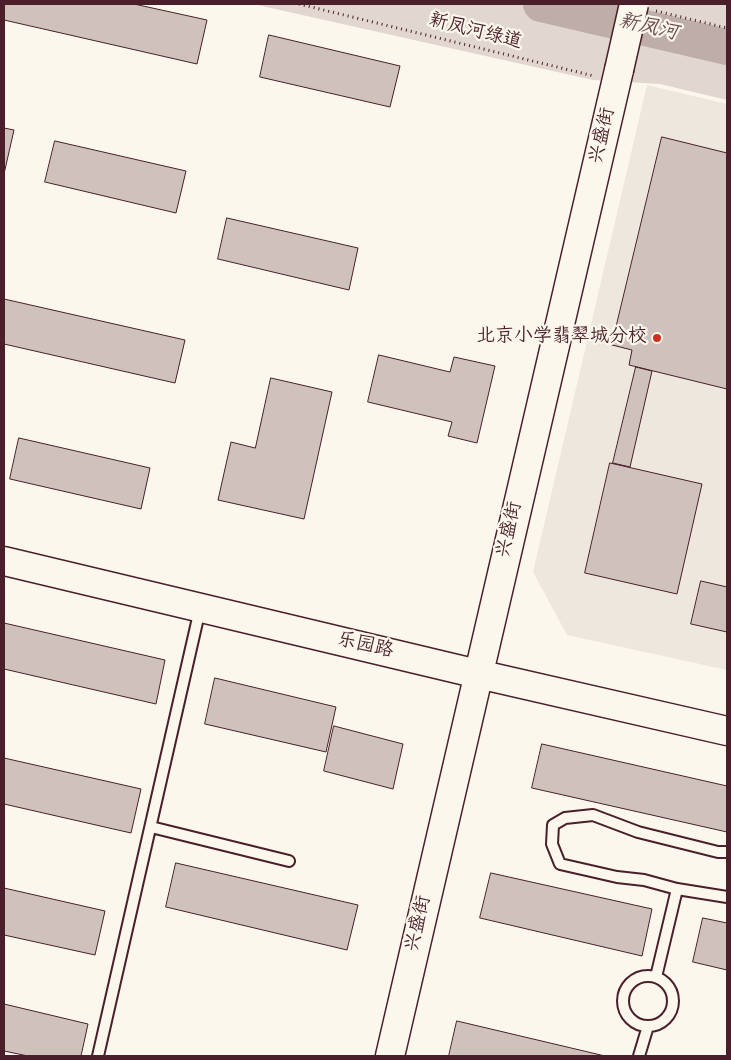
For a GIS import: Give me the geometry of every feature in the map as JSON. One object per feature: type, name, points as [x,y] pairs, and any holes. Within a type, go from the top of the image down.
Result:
[{"type":"street","name":"兴盛街","points":[[390,1056],[617,76],[643,7]]},
{"type":"street","name":"乐园路","points":[[4,560],[478,674],[727,731]]},
{"type":"lane","points":[[98,1056],[200,608]]},
{"type":"lane","points":[[727,852],[718,852],[638,832],[594,816],[565,818],[553,825],[552,844],[560,864],[727,898]]},
{"type":"lane","points":[[151,828],[289,860]]},
{"type":"lane","points":[[656,977],[677,889]]},
{"type":"lane","points":[[648,976],[656,977],[663,981],[669,987],[674,1001],[669,1016],[663,1022],[648,1026],[632,1021],[626,1014],[623,1006],[623,997],[631,982],[648,976]]},
{"type":"lane","points":[[639,1056],[648,1026]]},
{"type":"path","name":"新凤河绿道","points":[[299,4],[617,76]]},
{"type":"path","points":[[643,7],[727,28]]},
{"type":"shaded area","points":[[253,4],[727,4],[727,100],[660,84],[593,80]]},
{"type":"shaded area","name":"北京小学翡翠城分校","points":[[647,85],[727,104],[727,670],[567,635],[533,572]]},
{"type":"building","points":[[4,4],[134,4],[207,20],[197,64],[4,20]]},
{"type":"building","points":[[269,35],[400,66],[390,107],[260,77]]},
{"type":"building","points":[[4,128],[14,130],[4,174]]},
{"type":"building","points":[[662,137],[727,153],[727,389],[629,365],[632,350],[612,345]]},
{"type":"building","points":[[55,141],[186,171],[176,213],[45,182]]},
{"type":"building","points":[[227,218],[358,248],[349,290],[218,259]]},
{"type":"building","points":[[4,299],[185,340],[175,383],[4,344]]},
{"type":"building","points":[[379,355],[450,372],[454,357],[495,366],[477,443],[448,436],[452,422],[368,402]]},
{"type":"building","points":[[636,367],[652,371],[630,467],[613,463]]},
{"type":"building","points":[[271,378],[332,392],[304,519],[218,500],[231,442],[255,448]]},
{"type":"building","points":[[19,438],[150,468],[141,509],[10,479]]},
{"type":"building","points":[[610,463],[702,484],[677,594],[585,573]]},
{"type":"building","points":[[701,581],[727,587],[727,632],[691,624]]},
{"type":"building","points":[[4,623],[165,660],[156,704],[4,669]]},
{"type":"building","points":[[215,678],[336,707],[326,752],[205,724]]},
{"type":"building","points":[[334,726],[403,744],[393,789],[324,771]]},
{"type":"building","points":[[542,744],[727,786],[727,832],[532,788]]},
{"type":"building","points":[[4,758],[141,789],[131,833],[4,804]]},
{"type":"building","points":[[176,863],[358,905],[347,950],[166,907]]},
{"type":"building","points":[[491,873],[652,909],[642,956],[480,918]]},
{"type":"building","points":[[4,888],[105,911],[95,955],[4,935]]},
{"type":"building","points":[[703,918],[727,923],[727,970],[693,962]]},
{"type":"building","points":[[4,1004],[88,1024],[81,1056],[28,1056],[4,1051]]},
{"type":"building","points":[[457,1021],[605,1056],[449,1056]]},
{"type":"waterway","name":"新凤河","points":[[541,4],[727,47]]},
{"type":"place","name":"北京小学翡翠城分校","points":[[657,338]]}]
